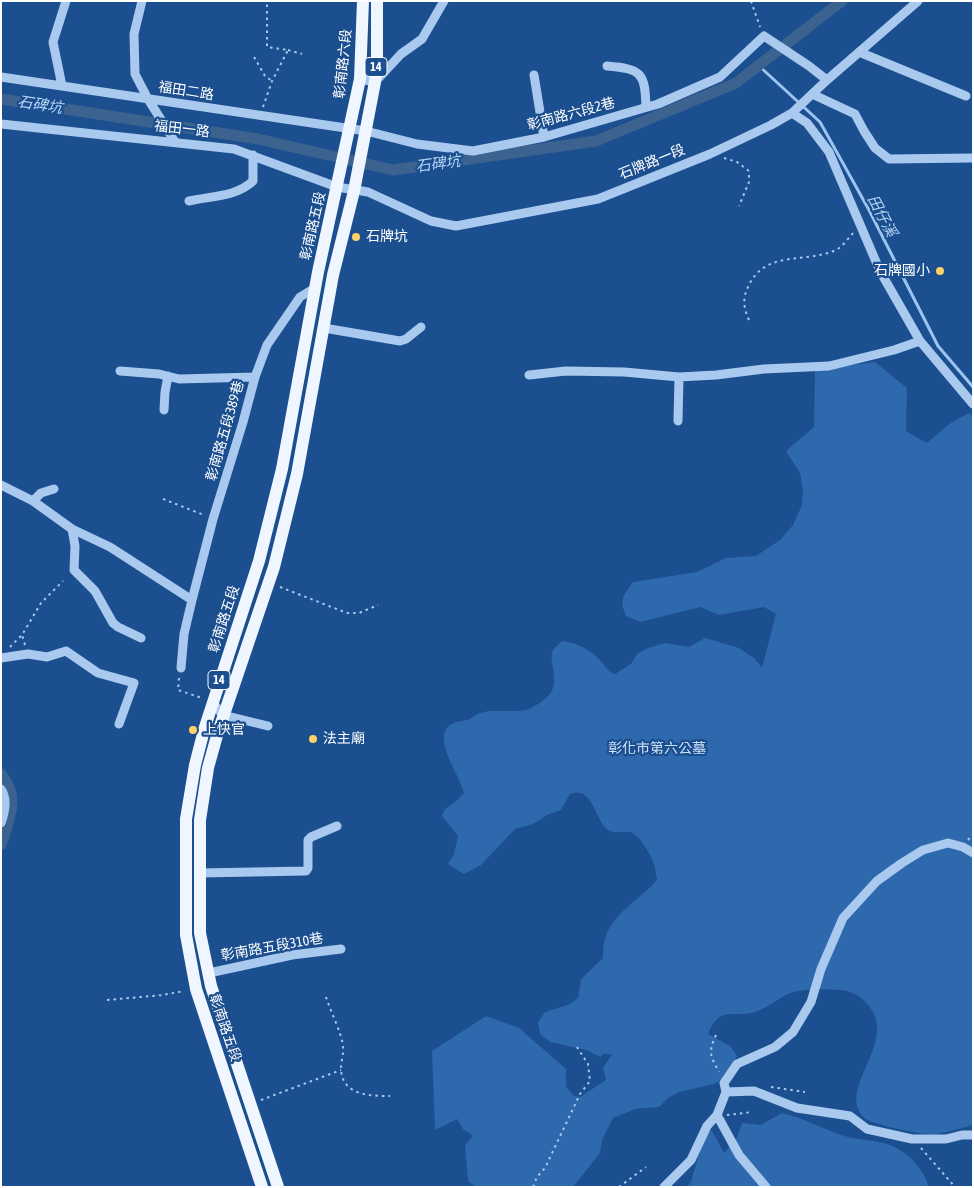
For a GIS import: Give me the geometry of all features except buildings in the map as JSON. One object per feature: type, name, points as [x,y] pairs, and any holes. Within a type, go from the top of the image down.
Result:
[{"type":"main road","name":"彰南路六段","points":[[350,129],[360,79],[363,1]]},
{"type":"main road","name":"14","points":[[366,131],[375,82],[377,1]]},
{"type":"main road","name":"彰南路五段","points":[[262,1187],[196,989],[186,935],[186,819],[195,765],[212,702],[259,561],[282,469],[315,288],[350,129]]},
{"type":"main road","name":"彰南路五段","points":[[278,1187],[211,986],[200,933],[202,811],[208,768],[223,715],[269,582],[297,474],[333,275],[366,131]]},
{"type":"street","points":[[62,86],[53,42],[66,1]]},
{"type":"street","points":[[142,1],[134,34],[135,74],[175,142]]},
{"type":"street","points":[[360,79],[375,82],[401,54],[422,39],[444,1]]},
{"type":"street","name":"石牌路一段","points":[[354,190],[368,192],[430,221],[456,226],[598,199],[710,154],[792,113],[826,80],[918,1]]},
{"type":"street","points":[[764,36],[809,66],[826,80]]},
{"type":"street","name":"彰南路六段2巷","points":[[366,131],[417,144],[474,151],[544,138],[646,107],[720,76],[764,36]]},
{"type":"street","points":[[859,52],[966,96]]},
{"type":"street","points":[[606,66],[628,68],[636,71],[646,86],[646,107]]},
{"type":"street","points":[[534,75],[544,138]]},
{"type":"street","name":"福田二路","points":[[1,77],[366,131]]},
{"type":"street","points":[[812,94],[855,114],[875,148],[890,159],[973,158]]},
{"type":"street","points":[[792,113],[807,123],[829,152],[880,271],[920,340],[973,404]]},
{"type":"street","name":"福田一路","points":[[1,124],[234,149],[337,187],[354,190]]},
{"type":"street","points":[[189,201],[235,193],[246,188],[253,181],[253,155]]},
{"type":"street","name":"彰南路五段389巷","points":[[181,668],[184,634],[192,600],[213,519],[255,377],[267,345],[300,297],[315,288]]},
{"type":"street","points":[[324,328],[400,340],[406,339],[421,327]]},
{"type":"street","points":[[529,375],[566,371],[624,372],[679,377],[764,369],[829,366],[894,350],[920,340]]},
{"type":"street","points":[[120,371],[159,374],[179,380],[255,377]]},
{"type":"street","points":[[164,410],[168,376]]},
{"type":"street","points":[[678,421],[679,377]]},
{"type":"street","points":[[1,485],[32,502],[72,529],[110,547],[192,600]]},
{"type":"street","points":[[32,502],[41,493],[54,489]]},
{"type":"street","points":[[72,529],[75,546],[74,570],[95,591],[113,623],[141,638]]},
{"type":"street","points":[[2,657],[28,654],[47,657],[66,651],[98,673],[134,683],[119,724]]},
{"type":"street","points":[[212,702],[223,715],[268,726]]},
{"type":"street","points":[[1,823],[5,804],[3,791]]},
{"type":"street","points":[[200,873],[306,872],[308,868],[308,840],[337,826]]},
{"type":"street","points":[[664,1187],[690,1160],[706,1126],[717,1115],[725,1087],[737,1064],[775,1047],[793,1032],[811,1002],[821,969],[842,918],[877,881],[923,850],[948,843],[973,852]]},
{"type":"street","name":"彰南路五段310巷","points":[[209,973],[292,955],[341,949]]},
{"type":"street","points":[[725,1087],[754,1091],[797,1108],[850,1116],[867,1129],[912,1139],[946,1140],[962,1134],[973,1136]]},
{"type":"street","points":[[717,1115],[739,1155],[766,1187]]},
{"type":"path","points":[[267,1],[267,47],[302,54]]},
{"type":"path","points":[[751,1],[764,36]]},
{"type":"path","points":[[259,116],[272,81],[288,50]]},
{"type":"path","points":[[254,57],[265,76],[272,81]]},
{"type":"path","points":[[710,154],[737,162],[749,171],[749,182],[739,206]]},
{"type":"path","points":[[749,320],[744,309],[746,292],[753,275],[777,260],[813,256],[838,250],[861,224]]},
{"type":"path","points":[[164,499],[213,519]]},
{"type":"path","points":[[2,657],[22,635],[41,603],[63,581]]},
{"type":"path","points":[[269,582],[348,613],[359,613],[378,604]]},
{"type":"path","points":[[22,635],[28,654]]},
{"type":"path","points":[[181,668],[178,690],[212,702]]},
{"type":"path","points":[[107,1000],[163,995],[196,989]]},
{"type":"path","points":[[326,998],[343,1045],[341,1070],[345,1084],[352,1090],[378,1096],[390,1096]]},
{"type":"path","points":[[716,1035],[710,1049],[712,1059],[725,1087]]},
{"type":"path","points":[[533,1187],[537,1177],[545,1168],[580,1094],[590,1081],[588,1064],[575,1044]]},
{"type":"path","points":[[251,1104],[341,1070]]},
{"type":"path","points":[[754,1091],[760,1087],[774,1087],[805,1092]]},
{"type":"path","points":[[717,1115],[752,1112]]},
{"type":"path","points":[[912,1139],[955,1187]]},
{"type":"path","points":[[619,1187],[646,1167]]},
{"type":"green space","name":"彰化市第六公墓","points":[[875,362],[907,388],[906,431],[927,443],[949,424],[969,413],[973,416],[973,1125],[930,1134],[886,1126],[863,1117],[857,1105],[857,1092],[877,1035],[876,1020],[869,1006],[853,993],[841,990],[807,990],[788,994],[758,1011],[723,1015],[718,1019],[708,1034],[730,1046],[737,1056],[726,1078],[714,1084],[679,1092],[668,1098],[659,1107],[635,1109],[613,1118],[602,1140],[600,1153],[573,1187],[476,1187],[468,1181],[465,1145],[473,1136],[463,1129],[457,1119],[435,1130],[432,1051],[486,1016],[519,1028],[566,1069],[566,1087],[574,1096],[580,1097],[606,1080],[603,1068],[612,1054],[603,1054],[600,1057],[587,1050],[550,1042],[540,1034],[538,1022],[545,1012],[568,1005],[578,998],[581,979],[603,958],[605,939],[614,921],[657,880],[653,861],[640,840],[630,832],[608,830],[603,825],[589,799],[578,793],[570,794],[561,810],[549,814],[533,824],[515,829],[481,865],[464,874],[448,864],[454,854],[458,836],[442,816],[444,810],[464,793],[445,747],[445,730],[451,725],[480,713],[526,710],[544,700],[554,686],[553,651],[562,641],[574,643],[589,651],[608,670],[615,674],[631,664],[637,654],[648,648],[665,643],[689,647],[705,638],[739,648],[754,658],[762,668],[776,614],[764,607],[719,615],[700,607],[640,622],[626,616],[623,598],[633,582],[697,572],[726,558],[756,556],[780,540],[793,525],[802,505],[803,491],[800,473],[786,451],[814,427],[815,370]]},
{"type":"green space","points":[[782,1113],[848,1137],[887,1144],[901,1150],[918,1166],[929,1187],[687,1187],[691,1182],[706,1130],[712,1131],[724,1153],[736,1140],[742,1123],[761,1125]]},
{"type":"waterway","name":"石碑坑","points":[[1,99],[258,139],[393,170],[596,141],[736,83],[842,1]]},
{"type":"waterway","name":"田仔溪","points":[[758,65],[820,122],[869,210],[938,346],[973,387]]},
{"type":"waterway","points":[[1,774],[11,792],[12,800],[12,809],[1,845]]},
{"type":"place","name":"石牌坑","points":[[356,237]]},
{"type":"place","name":"石牌國小","points":[[940,271]]},
{"type":"place","name":"上快官","points":[[193,730]]},
{"type":"place","name":"法主廟","points":[[313,739]]}]
